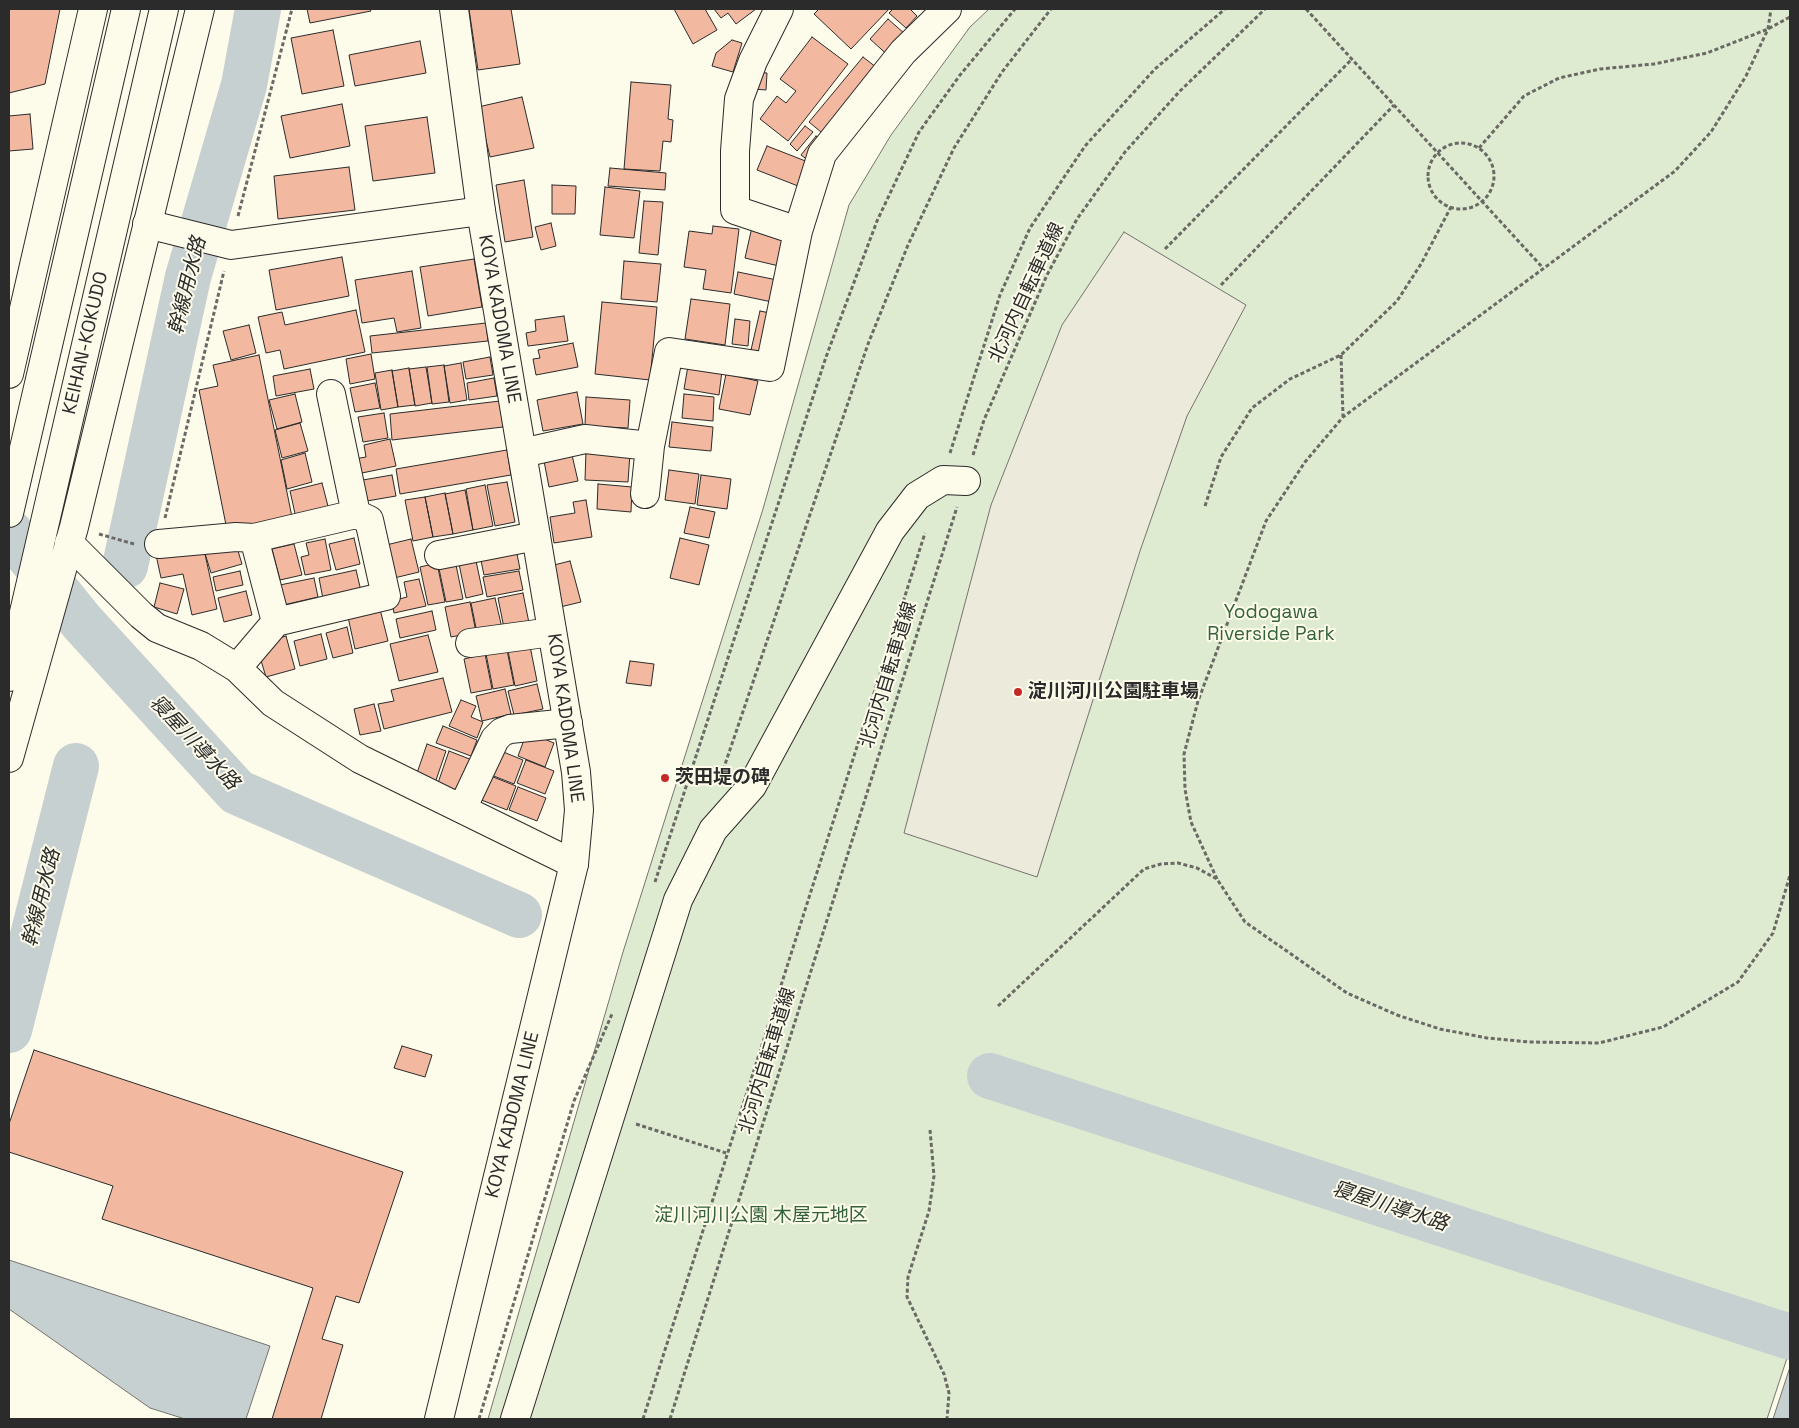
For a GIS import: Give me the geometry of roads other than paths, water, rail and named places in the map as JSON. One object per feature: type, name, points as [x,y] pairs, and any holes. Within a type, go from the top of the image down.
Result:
[{"type":"main road","points":[[9,374],[93,9]]},
{"type":"main road","name":"KEIHAN-KOKUDO","points":[[9,513],[126,9]]},
{"type":"main road","name":"KEIHAN-KOKUDO","points":[[9,677],[16,638],[164,9]]},
{"type":"main road","points":[[9,758],[73,530],[200,9]]},
{"type":"main road","name":"KOYA KADOMA LINE","points":[[439,1419],[574,864],[578,810],[576,772],[481,211],[454,9]]},
{"type":"main road","points":[[779,9],[753,61],[739,99],[735,151],[735,210],[798,231]]},
{"type":"main road","points":[[645,494],[650,446],[669,352],[770,367],[798,231],[822,154],[903,52],[946,9]]},
{"type":"main road","points":[[147,224],[231,245],[481,211]]},
{"type":"main road","points":[[332,394],[356,514]]},
{"type":"main road","points":[[522,453],[585,439],[650,446]]},
{"type":"main road","points":[[515,1419],[678,900],[713,830],[752,786],[890,531],[917,496],[955,481]]},
{"type":"main road","points":[[158,547],[236,537],[254,538],[356,514],[369,520],[386,596],[276,622],[237,668]]},
{"type":"main road","points":[[73,530],[141,615],[157,628],[201,646],[237,668],[273,703],[360,759],[574,864]]},
{"type":"main road","points":[[439,555],[536,536]]},
{"type":"main road","points":[[254,538],[276,622]]},
{"type":"main road","points":[[470,643],[552,632]]},
{"type":"main road","points":[[462,809],[495,739],[502,732],[510,729],[568,723]]},
{"type":"waterway","name":"幹線用水路","points":[[125,566],[188,277],[244,85],[258,9]]},
{"type":"waterway","name":"寝屋川導水路","points":[[9,531],[81,621],[237,792],[519,915]]},
{"type":"waterway","name":"幹線用水路","points":[[9,1030],[76,766]]},
{"type":"waterway","name":"寝屋川導水路","points":[[990,1076],[1790,1337]]},
{"type":"place","name":"淀川河川公園駐車場","points":[[1018,692]]},
{"type":"place","name":"茨田堤の碑","points":[[665,778]]},
{"type":"park label","name":"Yodogawa Riverside Park","points":[[1271,624]]},
{"type":"park label","name":"淀川河川公園 木屋元地区","points":[[761,1216]]}]
